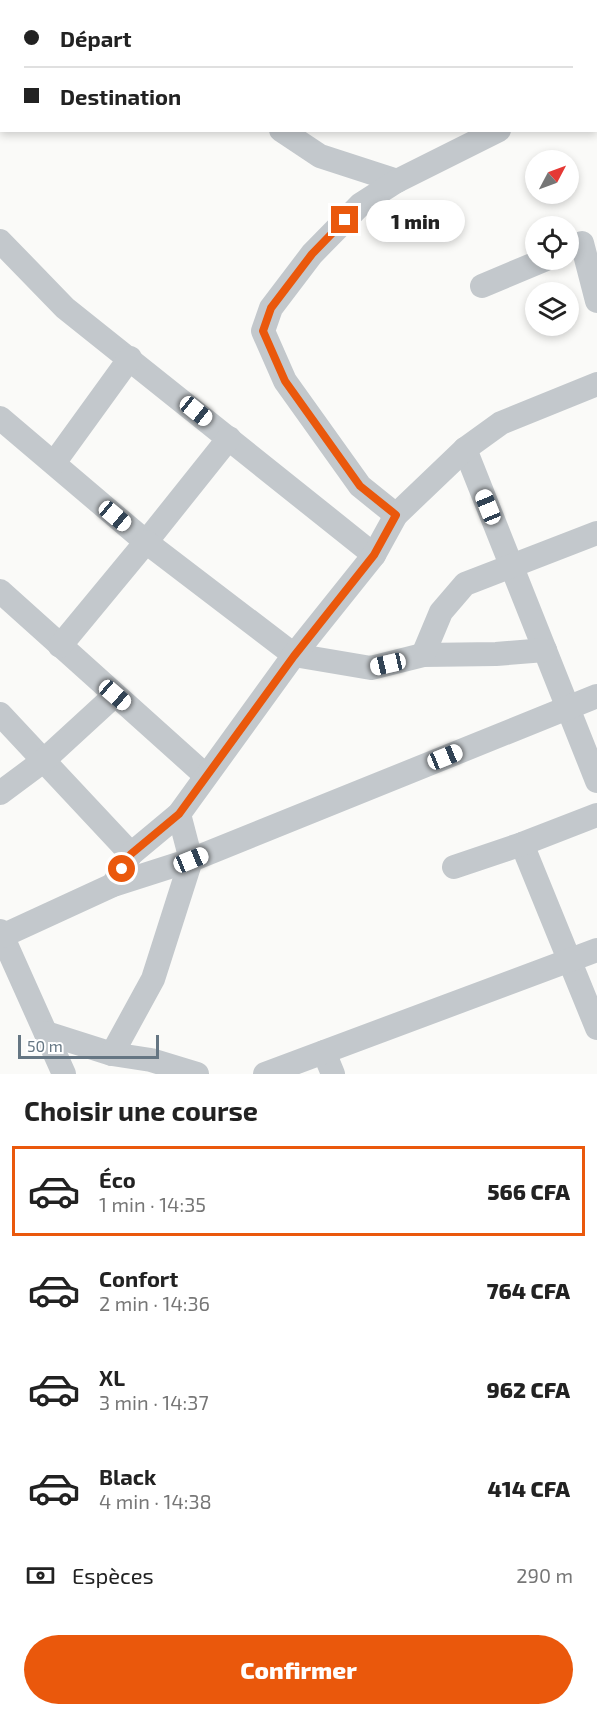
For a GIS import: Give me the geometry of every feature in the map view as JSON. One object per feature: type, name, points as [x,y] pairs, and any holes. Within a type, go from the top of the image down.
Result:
[{"type":"street","points":[[284,132],[320,156],[397,182]]},
{"type":"street","points":[[396,515],[360,486],[285,381],[263,331],[271,308],[312,254],[361,204],[397,182],[495,132]]},
{"type":"street","points":[[0,241],[65,308],[374,555]]},
{"type":"street","points":[[582,243],[597,301]]},
{"type":"street","points":[[482,286],[525,268]]},
{"type":"street","points":[[54,464],[130,358]]},
{"type":"street","points":[[113,885],[131,854],[179,814],[294,656],[374,555],[396,515],[465,449],[501,423],[597,384]]},
{"type":"street","points":[[0,418],[146,542],[294,656],[371,668],[423,655],[496,654],[545,650]]},
{"type":"street","points":[[60,646],[229,438]]},
{"type":"street","points":[[465,449],[597,781]]},
{"type":"street","points":[[423,655],[441,612],[465,584],[597,533]]},
{"type":"street","points":[[0,591],[206,776]]},
{"type":"street","points":[[0,793],[43,761],[115,695]]},
{"type":"street","points":[[64,1074],[46,1033],[8,969],[1,934],[113,885],[191,860],[597,696]]},
{"type":"street","points":[[0,714],[131,854]]},
{"type":"street","points":[[112,1054],[153,979],[191,860],[179,814]]},
{"type":"street","points":[[454,867],[597,815]]},
{"type":"street","points":[[522,844],[597,1028]]},
{"type":"street","points":[[265,1074],[328,1063],[597,950]]},
{"type":"street","points":[[46,1033],[112,1054],[151,1060],[197,1074]]},
{"type":"route","points":[[122,869],[131,854],[179,814],[294,656],[374,555],[396,515],[360,486],[285,381],[263,331],[271,308],[312,254],[345,220]]}]
